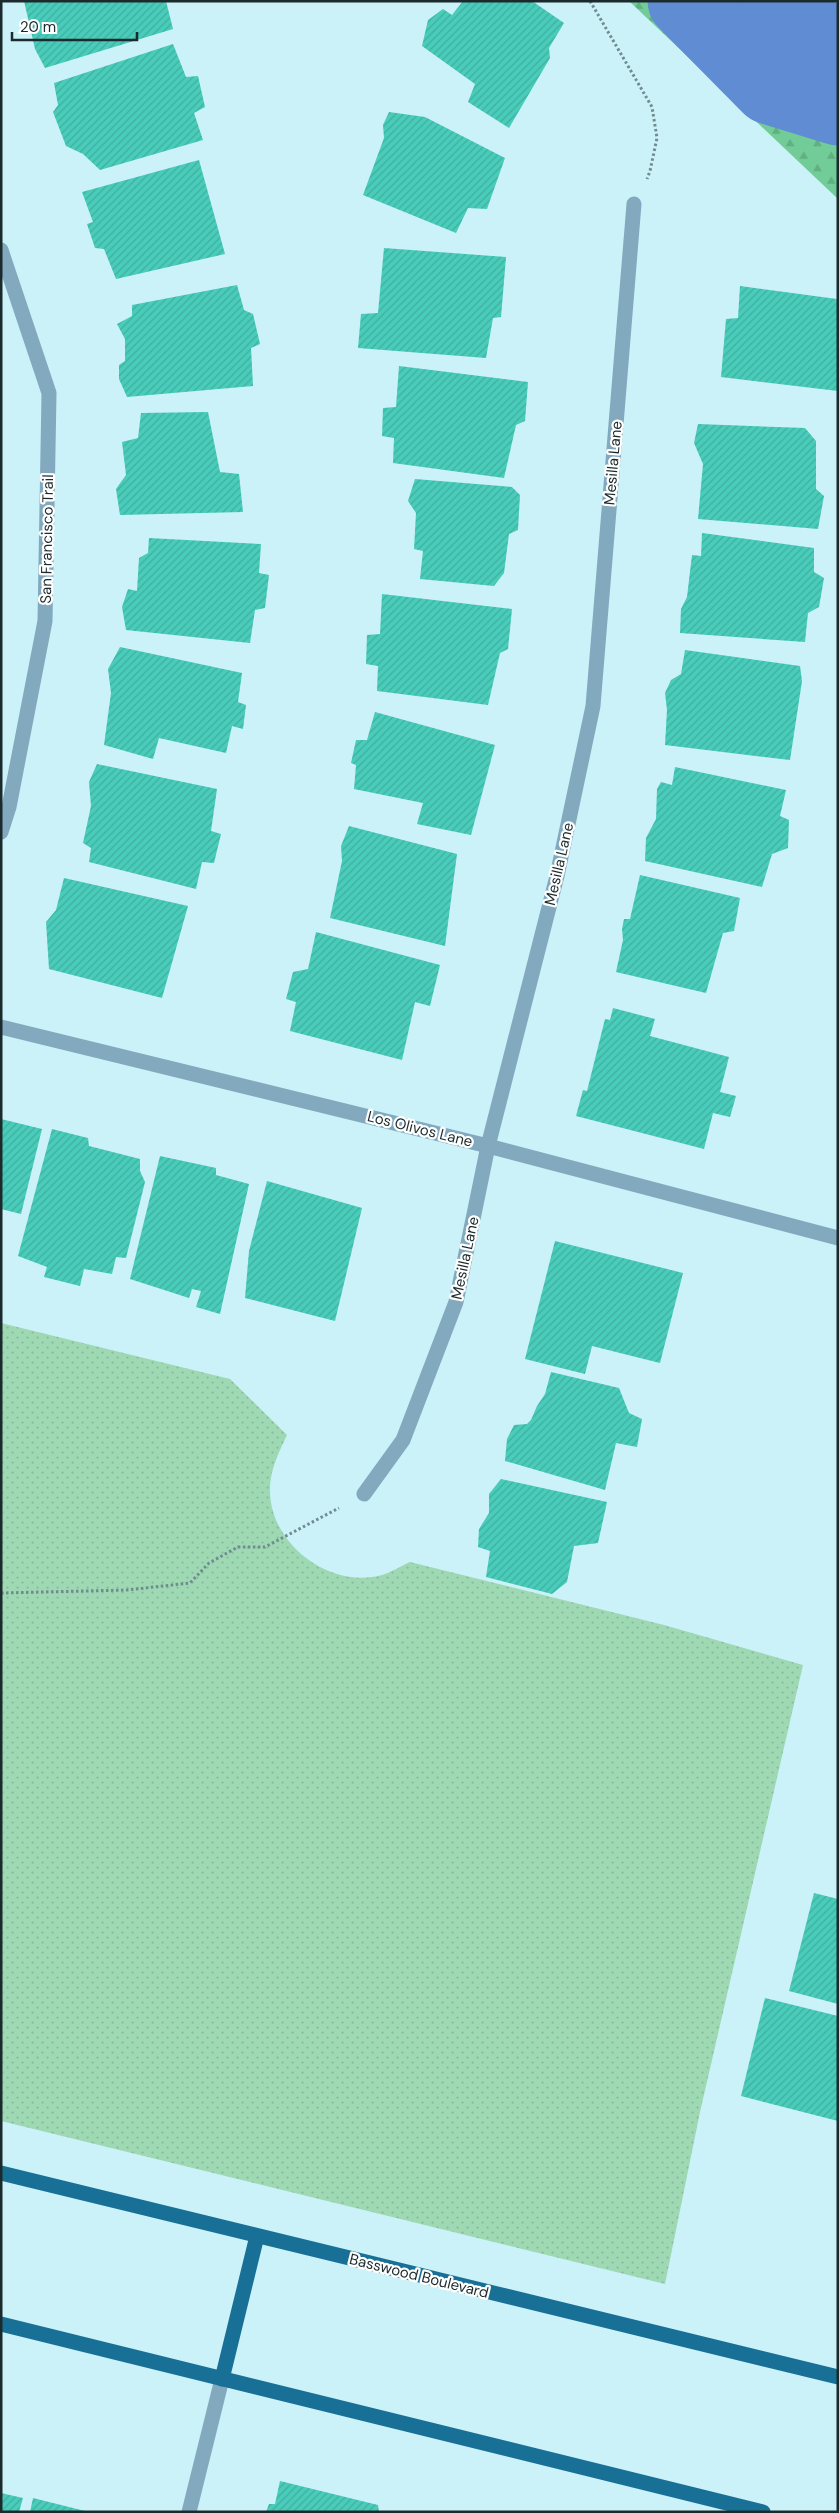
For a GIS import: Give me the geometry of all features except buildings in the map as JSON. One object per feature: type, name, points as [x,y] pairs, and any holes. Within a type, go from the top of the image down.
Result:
[{"type":"main road","name":"Basswood Boulevard","points":[[1,2173],[838,2377]]},
{"type":"main road","points":[[222,2379],[257,2236]]},
{"type":"main road","points":[[1,2324],[763,2512]]},
{"type":"street","name":"Mesilla Lane","points":[[364,1494],[403,1440],[456,1302],[488,1146],[557,876],[593,706],[634,204]]},
{"type":"street","name":"San Francisco Trail","points":[[1,250],[5,277],[49,393],[46,621],[9,807],[1,832]]},
{"type":"street","name":"Los Olivos Lane","points":[[1,1027],[488,1146],[838,1238]]},
{"type":"street","points":[[189,2512],[222,2379]]},
{"type":"path","points":[[590,1],[652,107],[657,138],[650,171],[634,204]]},
{"type":"path","points":[[1,1593],[127,1590],[190,1583],[209,1563],[238,1547],[265,1547],[299,1531],[364,1494]]},
{"type":"green space","points":[[629,1],[838,1],[838,199]]},
{"type":"green space","points":[[1,1323],[230,1379],[287,1435],[277,1456],[271,1478],[270,1493],[273,1512],[281,1530],[293,1546],[308,1559],[325,1569],[343,1576],[363,1578],[382,1575],[410,1562],[664,1625],[803,1665],[700,2112],[665,2284],[1,2121]]},
{"type":"water","points":[[716,1],[834,1],[838,5],[838,83],[825,80]]},
{"type":"waterway","points":[[685,1],[770,87],[838,108]]}]
